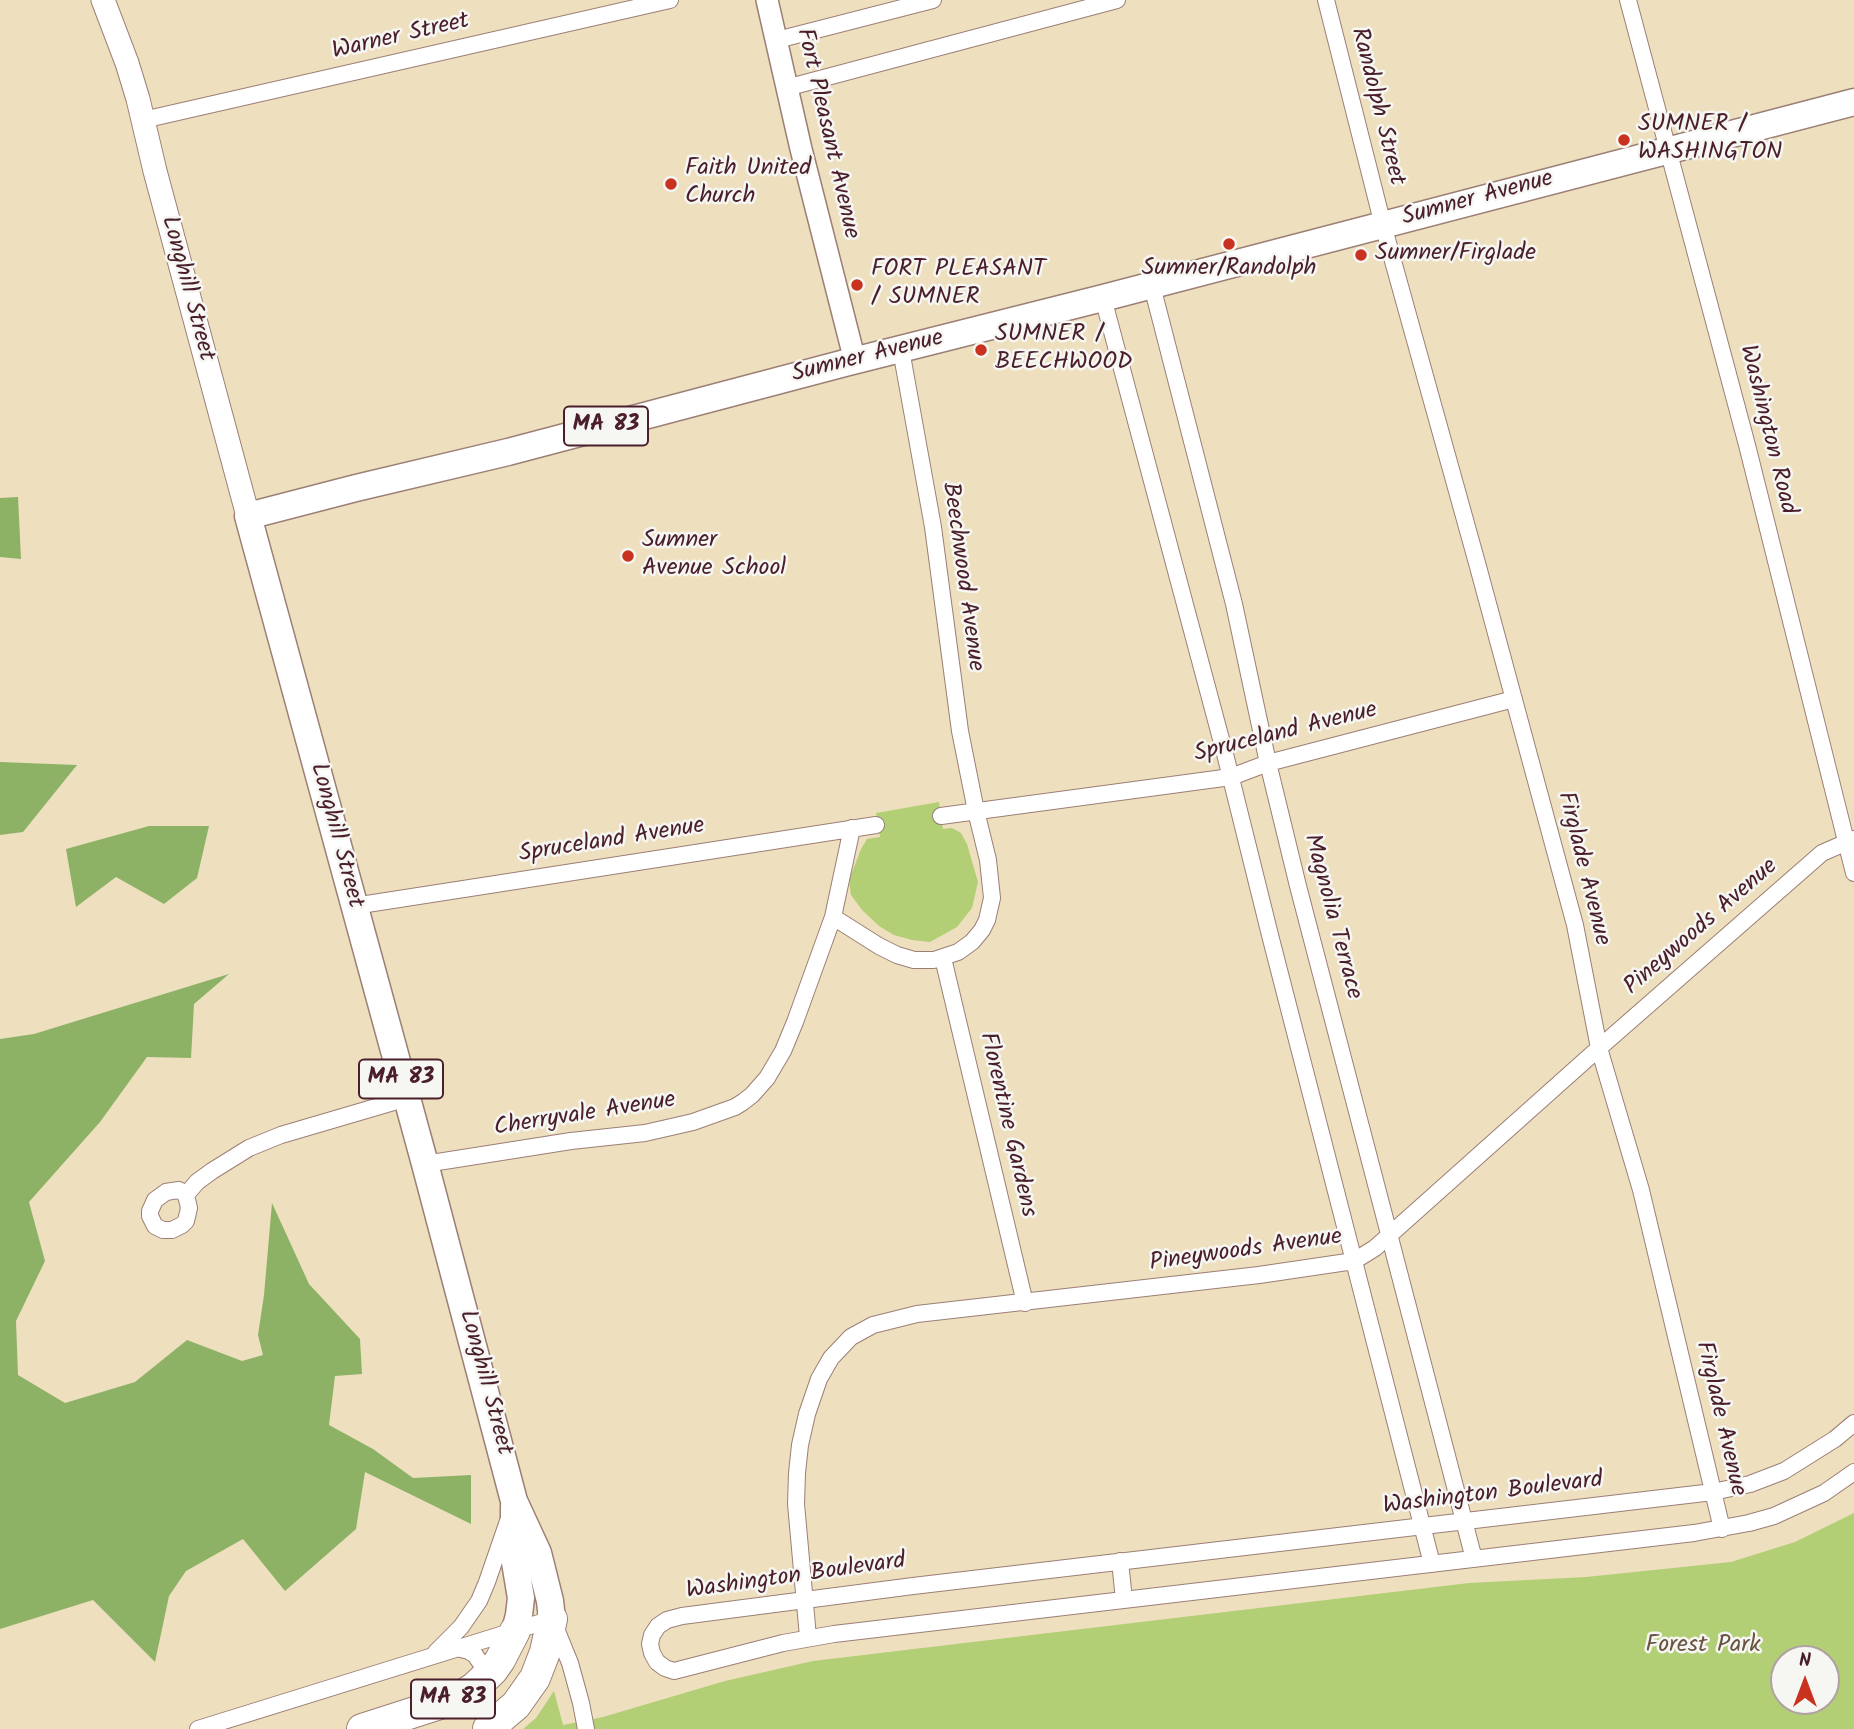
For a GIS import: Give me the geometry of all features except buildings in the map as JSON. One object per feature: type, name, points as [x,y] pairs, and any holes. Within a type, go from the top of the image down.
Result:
[{"type":"highway","name":"MA 83","points":[[488,1729],[516,1705],[535,1678],[548,1641],[552,1619]]},
{"type":"highway","name":"MA 83","points":[[362,1729],[461,1696],[485,1678],[500,1660],[515,1631]]},
{"type":"main road","name":"Longhill Street","points":[[103,0],[127,63],[143,120],[201,345],[425,1164],[514,1501]]},
{"type":"main road","name":"Sumner Avenue","points":[[248,516],[1153,286],[1854,102]]},
{"type":"main road","name":"MA 83","points":[[514,1501],[538,1553],[552,1619]]},
{"type":"main road","name":"MA 83","points":[[514,1501],[514,1556],[521,1598],[515,1631]]},
{"type":"street","name":"Warner Street","points":[[143,120],[670,0]]},
{"type":"street","name":"Fort Pleasant Avenue","points":[[767,0],[786,88],[855,361]]},
{"type":"street","points":[[777,40],[933,0]]},
{"type":"street","points":[[786,88],[1117,0]]},
{"type":"street","name":"Randolph Street","points":[[1326,0],[1383,225]]},
{"type":"street","name":"Washington Road","points":[[1628,0],[1850,840],[1854,873]]},
{"type":"street","name":"Firglade Avenue","points":[[1383,225],[1574,925],[1599,1048],[1641,1190],[1722,1528]]},
{"type":"street","name":"Magnolia Terrace","points":[[1153,286],[1234,604],[1268,762],[1474,1559]]},
{"type":"street","points":[[1103,298],[1231,777],[1432,1564]]},
{"type":"street","name":"Beechwood Avenue","points":[[901,350],[933,527],[953,688],[990,873],[992,898],[982,930],[972,942],[943,958]]},
{"type":"street","name":"Spruceland Avenue","points":[[941,816],[1231,777],[1268,762],[1514,699]]},
{"type":"street","name":"Spruceland Avenue","points":[[354,906],[876,825]]},
{"type":"street","name":"Cherryvale Avenue","points":[[425,1164],[571,1141],[645,1133],[726,1111],[752,1095],[767,1078],[783,1051],[825,942],[852,828]]},
{"type":"street","name":"Pineywoods Avenue","points":[[808,1637],[796,1504],[798,1459],[811,1398],[819,1379],[831,1357],[851,1337],[887,1320],[955,1308],[1025,1303],[1354,1261],[1366,1255],[1389,1235],[1822,853],[1850,840]]},
{"type":"street","points":[[833,917],[897,955],[924,961],[943,958]]},
{"type":"street","name":"Florentine Gardens","points":[[943,958],[1025,1303]]},
{"type":"street","points":[[186,1195],[197,1182],[220,1165],[264,1141],[407,1098]]},
{"type":"street","name":"Washington Boulevard","points":[[1854,1423],[1818,1451],[1784,1471],[1750,1484],[1713,1492],[1119,1561],[682,1616],[658,1626],[650,1644],[657,1662],[674,1671],[808,1637],[1647,1539],[1722,1528],[1774,1516],[1824,1493],[1854,1472]]},
{"type":"street","points":[[431,1656],[461,1627],[479,1601],[514,1501]]},
{"type":"street","points":[[1119,1561],[1124,1600]]},
{"type":"street","points":[[198,1729],[552,1619],[570,1663],[586,1729]]},
{"type":"street","points":[[457,1648],[475,1655],[482,1665],[485,1678]]},
{"type":"green space","points":[[18,497],[21,559],[0,557],[0,498]]},
{"type":"green space","points":[[0,762],[77,765],[23,832],[0,835]]},
{"type":"green space","points":[[939,802],[943,829],[952,828],[961,833],[978,882],[972,908],[957,927],[930,942],[912,940],[894,935],[879,926],[862,910],[851,895],[849,880],[867,839],[880,837],[876,813]]},
{"type":"green space","points":[[149,826],[209,826],[197,878],[164,904],[116,877],[76,907],[66,849]]},
{"type":"green space","points":[[229,974],[194,1004],[191,1058],[147,1057],[100,1122],[29,1202],[45,1261],[16,1321],[18,1375],[65,1403],[135,1382],[187,1340],[242,1361],[263,1355],[258,1335],[272,1203],[309,1284],[360,1339],[362,1374],[335,1376],[329,1425],[373,1449],[413,1478],[471,1475],[471,1524],[365,1472],[356,1529],[285,1591],[243,1539],[186,1571],[169,1596],[155,1662],[93,1600],[0,1629],[0,1039],[34,1034]]},
{"type":"green space","name":"Forest Park","points":[[1854,1513],[1854,1729],[523,1729],[536,1718],[554,1691],[563,1725],[603,1717],[725,1681],[813,1661],[1469,1583],[1586,1577],[1731,1562],[1795,1542]]},
{"type":"place","name":"SUMNER / WASHINGTON","points":[[1624,140]]},
{"type":"place","name":"Faith United Church","points":[[671,184]]},
{"type":"place","name":"Sumner/Randolph","points":[[1229,244]]},
{"type":"place","name":"Sumner/Firglade","points":[[1361,255]]},
{"type":"place","name":"FORT PLEASANT / SUMNER","points":[[857,285]]},
{"type":"place","name":"SUMNER / BEECHWOOD","points":[[981,350]]},
{"type":"place","name":"Sumner Avenue School","points":[[628,556]]}]
